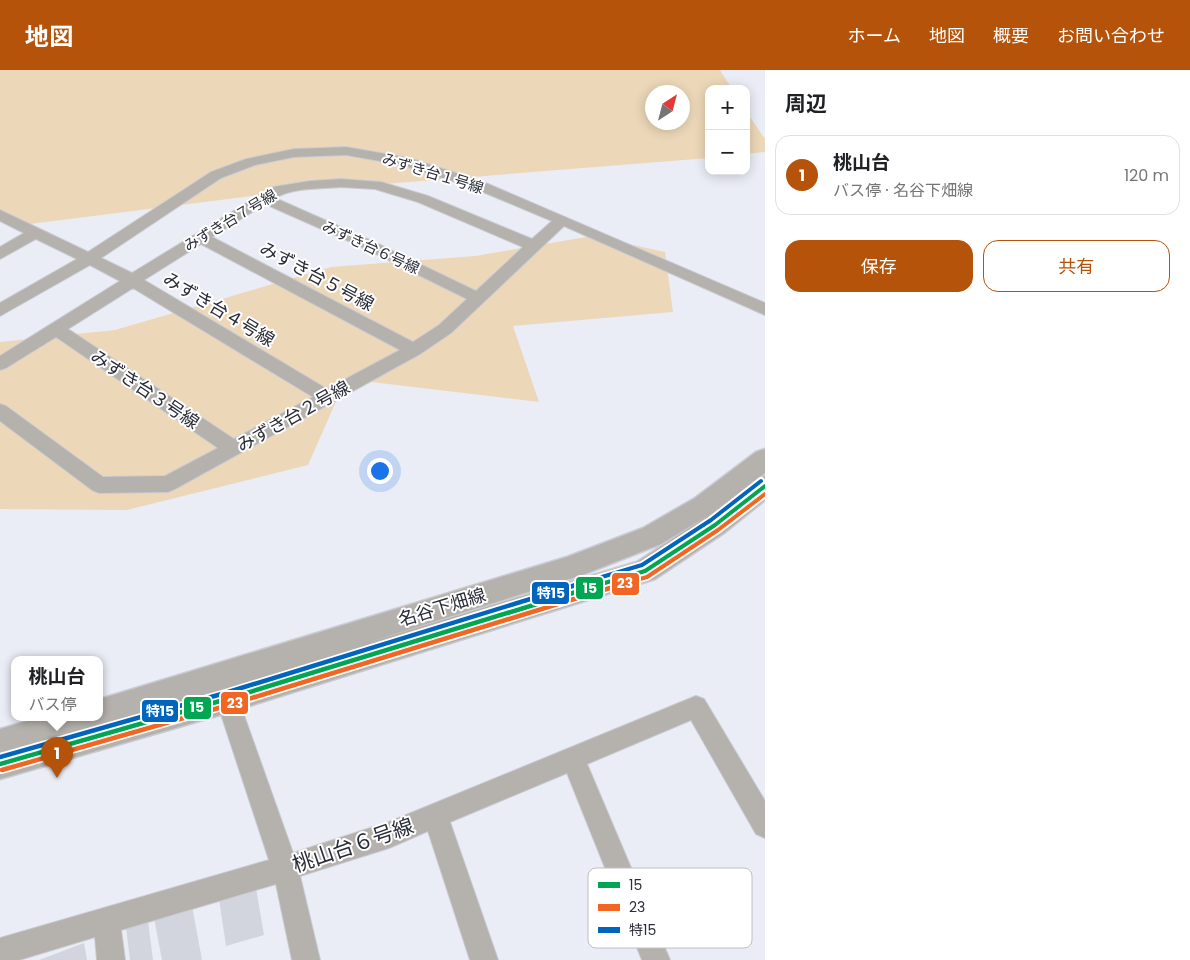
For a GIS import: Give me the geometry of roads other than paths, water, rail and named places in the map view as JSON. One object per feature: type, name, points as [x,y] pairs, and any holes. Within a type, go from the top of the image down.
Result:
[{"type":"street","name":"みずき台１号線","points":[[0,310],[88,260],[216,176],[251,162],[294,153],[346,151],[404,161],[476,184],[765,309]]},
{"type":"street","name":"みずき台７号線","points":[[0,364],[278,190],[341,183],[376,185],[424,199],[534,246]]},
{"type":"street","name":"みずき台６号線","points":[[264,198],[367,244],[478,298]]},
{"type":"street","name":"みずき台４号線","points":[[0,216],[132,280],[328,398]]},
{"type":"street","name":"みずき台２号線","points":[[5,421],[99,484],[168,484],[414,350],[445,328],[562,220]]},
{"type":"street","points":[[0,254],[34,233]]},
{"type":"street","name":"みずき台５号線","points":[[201,237],[414,350]]},
{"type":"street","name":"みずき台３号線","points":[[56,329],[234,449]]},
{"type":"street","name":"名谷下畑線","points":[[0,764],[572,567],[652,536],[704,505],[765,459]]},
{"type":"street","name":"名谷下畑線","points":[[103,712],[223,687],[645,570],[715,524],[765,486]]},
{"type":"street","points":[[223,687],[285,868],[306,960]]},
{"type":"street","name":"桃山台６号線","points":[[0,952],[285,868],[389,834],[696,707],[765,825]]},
{"type":"street","points":[[0,744],[75,721]]},
{"type":"street","points":[[0,753],[0,764]]},
{"type":"street","points":[[574,758],[619,868]]},
{"type":"street","points":[[435,815],[484,960]]},
{"type":"street","points":[[107,921],[111,960]]},
{"type":"street","points":[[651,948],[656,960]]},
{"type":"place","name":"桃山台","points":[[57,778]]}]
